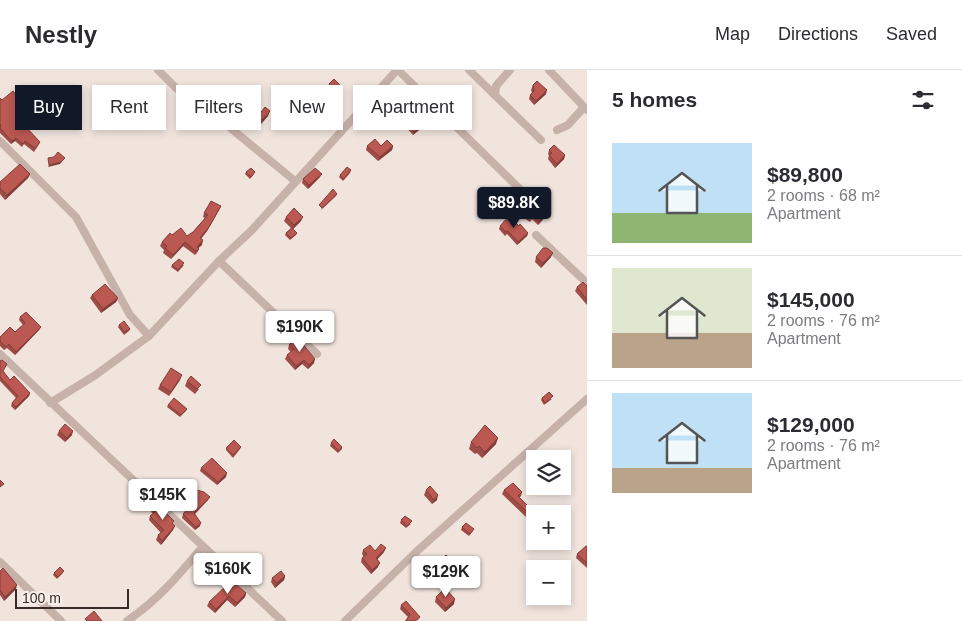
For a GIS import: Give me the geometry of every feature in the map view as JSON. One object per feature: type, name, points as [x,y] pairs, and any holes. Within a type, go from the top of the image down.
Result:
[{"type":"street","points":[[158,70],[176,88],[217,117],[295,181]]},
{"type":"street","points":[[50,403],[94,376],[149,336],[219,261],[252,230],[397,70],[527,196]]},
{"type":"street","points":[[469,70],[542,140]]},
{"type":"street","points":[[495,95],[496,86],[510,70]]},
{"type":"street","points":[[549,70],[586,109],[568,125],[557,130]]},
{"type":"street","points":[[0,141],[76,217],[130,315],[149,336]]},
{"type":"street","points":[[536,235],[587,283]]},
{"type":"street","points":[[219,261],[317,354]]},
{"type":"street","points":[[0,354],[282,621]]},
{"type":"street","points":[[345,621],[416,552],[587,399]]},
{"type":"street","points":[[127,621],[167,590],[203,546]]},
{"type":"street","points":[[0,562],[61,621]]},
{"type":"building","points":[[334,79],[340,85],[330,85]]},
{"type":"building","points":[[537,81],[547,90],[536,101],[530,95],[534,91],[533,85]]},
{"type":"building","points":[[13,91],[15,94],[15,130],[29,130],[40,142],[35,148],[25,141],[23,144],[16,138],[12,141],[0,128],[0,98],[2,100]]},
{"type":"building","points":[[265,107],[270,111],[262,120],[261,112]]},
{"type":"building","points":[[375,139],[381,146],[387,140],[393,146],[380,157],[367,146]]},
{"type":"building","points":[[554,145],[565,155],[557,164],[549,155],[552,153],[549,150]]},
{"type":"building","points":[[58,152],[65,158],[61,162],[49,165],[48,158],[54,157]]},
{"type":"building","points":[[20,164],[30,174],[7,195],[0,188],[0,182]]},
{"type":"building","points":[[347,167],[351,170],[344,179],[340,175]]},
{"type":"building","points":[[251,168],[255,172],[251,177],[246,172]]},
{"type":"building","points":[[315,168],[322,174],[309,185],[303,179]]},
{"type":"building","points":[[333,189],[337,194],[322,208],[319,205]]},
{"type":"building","points":[[532,197],[548,211],[539,221],[533,216],[531,219],[526,214],[529,210],[522,204],[526,199],[528,201]]},
{"type":"building","points":[[211,201],[221,206],[200,238],[203,240],[197,247],[199,249],[196,251],[185,242],[173,255],[165,248],[167,246],[162,242],[170,233],[172,235],[181,228],[187,236],[193,232],[208,215],[204,213]]},
{"type":"building","points":[[294,208],[303,217],[294,225],[286,217]]},
{"type":"building","points":[[509,216],[528,233],[518,242],[508,231],[506,232],[500,226]]},
{"type":"building","points":[[292,228],[297,233],[291,238],[286,233]]},
{"type":"building","points":[[543,248],[547,248],[553,253],[543,263],[536,257]]},
{"type":"building","points":[[179,259],[184,263],[178,270],[172,265]]},
{"type":"building","points":[[583,282],[587,286],[587,300],[577,287]]},
{"type":"building","points":[[105,284],[118,298],[103,309],[92,295]]},
{"type":"building","points":[[26,312],[41,327],[16,352],[9,344],[6,347],[0,341],[0,337],[10,327],[15,332],[25,323],[20,317]]},
{"type":"building","points":[[124,321],[130,329],[124,332],[119,325]]},
{"type":"building","points":[[297,337],[315,359],[309,365],[304,360],[296,366],[287,355],[294,349],[289,345]]},
{"type":"building","points":[[2,360],[7,364],[3,371],[10,380],[14,376],[30,393],[16,407],[12,403],[18,396],[0,377],[0,361]]},
{"type":"building","points":[[171,368],[182,375],[171,392],[160,385]]},
{"type":"building","points":[[191,376],[201,385],[197,389],[187,381]]},
{"type":"building","points":[[549,392],[553,396],[545,403],[542,398]]},
{"type":"building","points":[[174,398],[187,409],[181,415],[168,405]]},
{"type":"building","points":[[65,424],[73,431],[67,438],[59,431]]},
{"type":"building","points":[[485,425],[498,438],[485,452],[471,442]]},
{"type":"building","points":[[334,439],[342,447],[339,451],[331,443]]},
{"type":"building","points":[[234,440],[241,447],[233,455],[226,448]]},
{"type":"building","points":[[212,458],[227,473],[218,482],[201,468]]},
{"type":"building","points":[[513,483],[522,492],[518,496],[527,505],[526,511],[504,490]]},
{"type":"building","points":[[430,486],[438,495],[434,500],[426,490]]},
{"type":"building","points":[[197,490],[204,492],[210,497],[194,513],[201,523],[196,527],[183,514],[195,501],[191,496]]},
{"type":"building","points":[[157,504],[174,521],[172,523],[175,526],[162,541],[158,535],[164,530],[150,516],[156,511],[153,508]]},
{"type":"building","points":[[405,516],[412,521],[407,526],[401,520]]},
{"type":"building","points":[[466,523],[474,529],[470,534],[462,527]]},
{"type":"building","points":[[381,544],[386,548],[376,558],[380,563],[372,570],[362,558],[367,554],[363,550],[370,545],[375,551]]},
{"type":"building","points":[[587,546],[587,563],[577,554]]},
{"type":"building","points":[[446,555],[455,563],[445,574],[438,566],[422,580],[415,573],[435,557],[439,562]]},
{"type":"building","points":[[60,567],[64,571],[58,577],[54,573]]},
{"type":"building","points":[[3,568],[17,585],[5,597],[0,590],[0,571]]},
{"type":"building","points":[[281,571],[285,576],[277,583],[272,578]]},
{"type":"building","points":[[229,583],[233,588],[236,584],[246,593],[237,603],[229,596],[216,609],[209,602]]},
{"type":"building","points":[[445,588],[455,599],[446,608],[436,597]]},
{"type":"building","points":[[406,601],[420,617],[415,621],[406,621],[410,614],[401,605]]},
{"type":"building","points":[[94,611],[102,621],[87,621],[85,619]]}]
